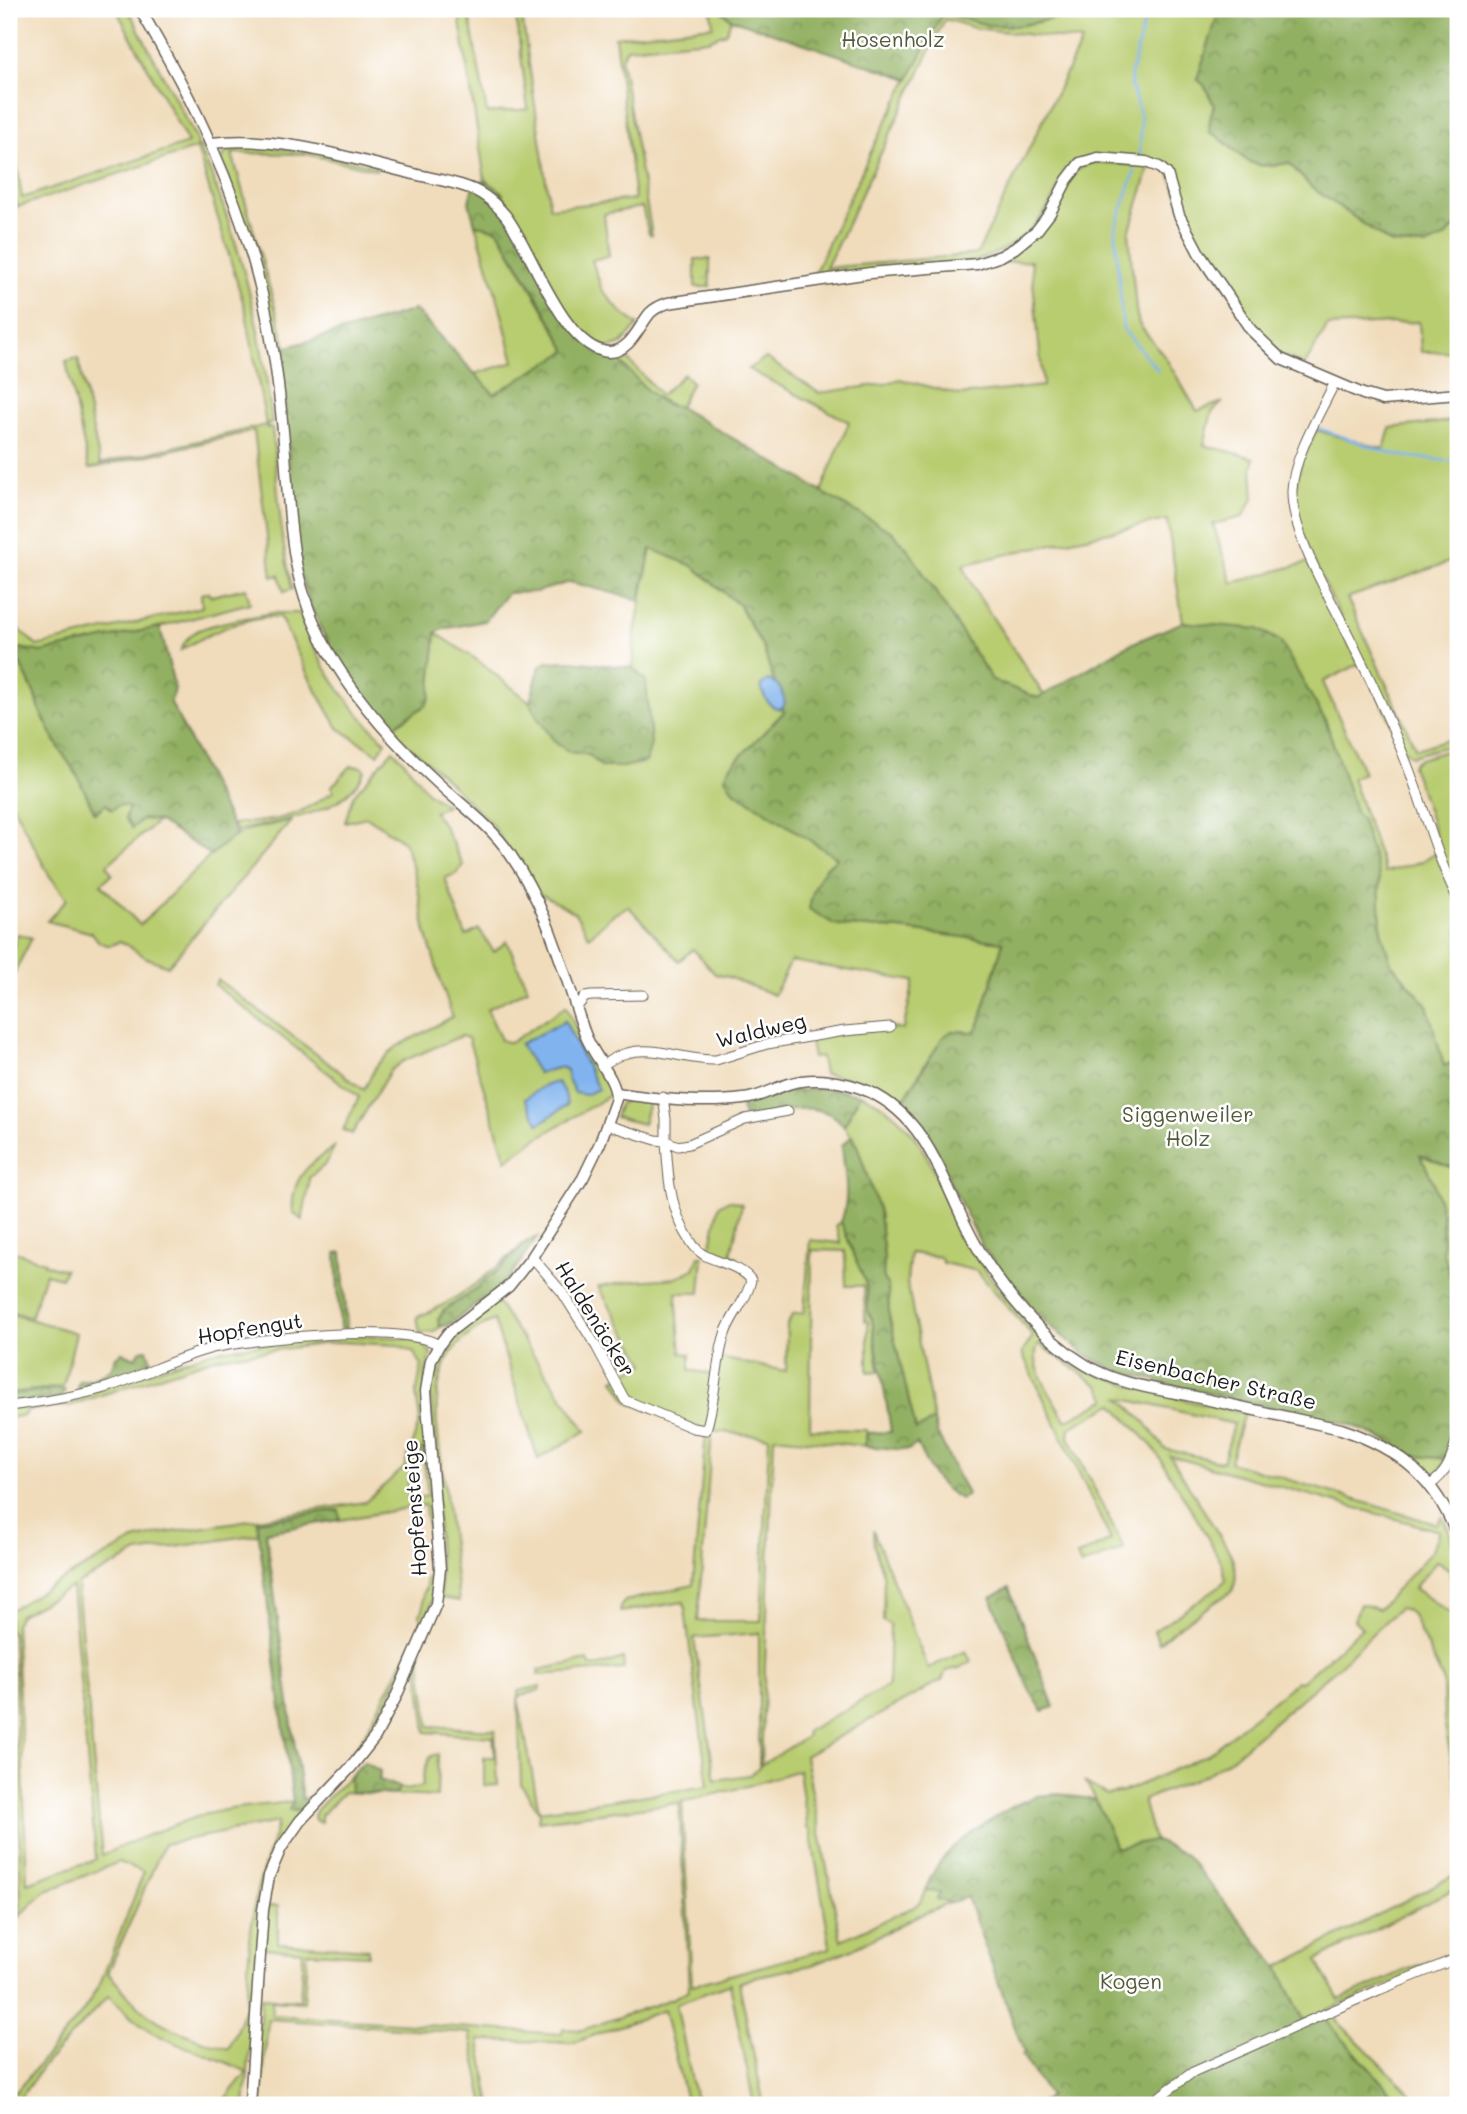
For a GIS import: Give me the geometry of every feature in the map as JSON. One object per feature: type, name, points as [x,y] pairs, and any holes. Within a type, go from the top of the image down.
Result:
[{"type":"street","points":[[140,9],[211,143],[245,232],[266,313],[280,397],[292,540],[300,588],[310,616],[340,671],[364,706],[388,734],[480,820],[510,854],[543,913],[586,1035],[617,1093]]},
{"type":"street","points":[[211,143],[259,142],[323,150],[480,193],[506,216],[570,327],[583,340],[608,352],[623,347],[653,310],[668,303],[870,273],[966,266],[991,259],[1015,248],[1037,230],[1080,163],[1103,158],[1153,164],[1167,174],[1179,215],[1199,253],[1258,338],[1274,354],[1286,362],[1383,400],[1458,394]]},
{"type":"street","points":[[1335,382],[1304,449],[1294,478],[1292,493],[1297,524],[1406,761],[1444,870],[1458,899]]},
{"type":"street","points":[[577,1007],[585,997],[643,995]]},
{"type":"street","name":"Waldweg","points":[[601,1066],[629,1052],[654,1052],[716,1060],[767,1044],[845,1031],[890,1027]]},
{"type":"street","name":"Eisenbacher Straße","points":[[617,1093],[746,1099],[789,1084],[821,1081],[847,1084],[870,1093],[902,1113],[918,1131],[991,1269],[1029,1316],[1073,1356],[1101,1373],[1137,1385],[1296,1419],[1371,1439],[1408,1462],[1430,1485],[1447,1513],[1458,1539]]},
{"type":"street","name":"Hopfensteige","points":[[250,2105],[264,1901],[272,1867],[281,1848],[300,1821],[352,1766],[375,1737],[396,1697],[436,1604],[440,1569],[426,1391],[431,1360],[448,1333],[509,1286],[532,1257],[583,1178],[607,1125],[617,1093]]},
{"type":"street","points":[[663,1097],[666,1141]]},
{"type":"street","points":[[607,1125],[678,1146],[689,1144],[745,1119],[788,1111]]},
{"type":"street","name":"Haldenäcker","points":[[532,1257],[562,1292],[596,1346],[625,1400],[693,1428],[706,1430],[725,1333],[751,1280],[732,1266],[705,1255],[691,1242],[671,1196],[666,1141]]},
{"type":"street","name":"Hopfengut","points":[[9,1406],[109,1387],[202,1352],[229,1346],[286,1338],[369,1334],[419,1338],[439,1345]]},
{"type":"street","points":[[1430,1485],[1447,1469],[1458,1434]]},
{"type":"street","points":[[1148,2105],[1193,2072],[1458,1958]]},
{"type":"green space","points":[[116,9],[128,9],[198,142],[197,148],[17,207],[9,182],[9,166],[13,165],[9,143],[9,109],[22,198],[188,143]]},
{"type":"green space","points":[[458,9],[468,9],[487,113],[528,109],[515,9],[521,9],[550,208],[635,199],[615,37],[713,26],[711,9],[719,9],[731,19],[726,33],[708,40],[627,48],[621,59],[652,235],[649,234],[642,207],[604,214],[609,256],[592,260],[602,290],[620,311],[638,325],[622,344],[608,348],[587,339],[566,317],[501,191],[485,180]]},
{"type":"green space","name":"Hosenholz","points":[[719,9],[1101,9],[1018,26],[988,25],[943,13],[909,79],[731,19]]},
{"type":"green space","points":[[1101,9],[1220,9],[1198,79],[1205,86],[1214,105],[1209,131],[1255,164],[1289,163],[1310,186],[1392,244],[1444,238],[1458,224],[1458,352],[1421,352],[1419,322],[1328,326],[1304,366],[1281,355],[1255,329],[1188,226],[1168,168],[1078,160],[1067,173],[1047,209],[1030,230],[1011,245],[988,257],[974,261],[812,278],[876,141],[943,13],[988,25],[1018,26]],"holes":[[[945,19],[975,28],[1082,41],[977,254],[826,268]]]},
{"type":"green space","points":[[1220,9],[1458,9],[1458,224],[1444,238],[1426,246],[1392,244],[1310,186],[1289,163],[1270,166],[1255,164],[1209,132],[1214,105],[1205,86],[1197,79]]},
{"type":"green space","points":[[232,146],[317,152],[375,166],[376,170],[306,154],[232,153],[286,347],[281,349],[222,159]]},
{"type":"green space","points":[[200,147],[227,216],[247,282],[262,350],[272,423],[266,425],[246,312],[197,148]]},
{"type":"green space","points":[[1092,162],[1150,166],[1129,233],[1139,324],[1167,360],[1197,411],[1223,402],[1212,412],[1204,445],[1254,458],[1254,497],[1243,517],[1213,524],[1232,583],[1309,562],[1359,664],[1323,682],[1364,773],[1352,778],[1385,872],[1420,862],[1435,853],[1458,904],[1458,1060],[1444,1067],[1427,1005],[1391,963],[1381,931],[1379,875],[1326,722],[1279,641],[1183,622],[1167,520],[963,565],[977,594],[1044,695],[1037,698],[992,680],[908,549],[892,532],[821,492],[849,422],[748,369],[766,358],[819,393],[885,384],[900,379],[960,395],[1043,386],[1031,261],[988,263],[1024,245],[1077,170]]},
{"type":"green space","name":"Siggenweiler Holz","points":[[485,180],[501,191],[540,269],[576,329],[614,355],[648,391],[667,405],[679,407],[892,532],[908,549],[992,680],[1038,698],[1126,646],[1183,622],[1258,629],[1280,641],[1326,722],[1356,814],[1361,818],[1379,875],[1381,931],[1391,963],[1427,1005],[1444,1066],[1458,1060],[1458,1170],[1420,1155],[1434,1183],[1442,1214],[1443,1253],[1451,1279],[1451,1316],[1458,1351],[1458,1414],[1447,1459],[1409,1455],[1389,1442],[1352,1425],[1116,1370],[1084,1354],[1030,1307],[983,1248],[922,1125],[901,1104],[943,1037],[952,1031],[974,1032],[979,1025],[1003,942],[899,929],[845,926],[834,924],[809,909],[818,880],[837,858],[733,790],[725,778],[729,768],[784,712],[763,647],[739,605],[693,566],[651,549],[640,600],[570,582],[536,592],[507,593],[485,621],[443,629],[436,633],[430,697],[426,705],[390,729],[361,692],[329,646],[310,605],[296,560],[281,349],[415,310],[494,394],[567,351],[498,230],[475,224],[469,202],[473,186]]},
{"type":"green space","points":[[475,224],[498,230],[567,351],[494,394],[474,374],[514,362]]},
{"type":"green space","points":[[695,259],[710,259],[710,287],[695,287]]},
{"type":"green space","points":[[622,353],[661,395],[684,374],[692,382],[679,407],[660,399],[643,386],[614,355]]},
{"type":"green space","points":[[78,358],[100,464],[266,425],[267,428],[272,428],[282,537],[292,589],[284,592],[279,575],[272,577],[254,431],[89,469],[66,361]]},
{"type":"green space","points":[[1458,397],[1458,559],[1347,598],[1416,749],[1458,736],[1458,743],[1412,756],[1405,751],[1313,560],[1299,523],[1294,494],[1302,457],[1316,430],[1384,449],[1390,428],[1452,421],[1449,398]]},
{"type":"green space","points":[[651,548],[693,566],[739,605],[763,647],[784,712],[729,768],[734,791],[837,858],[824,869],[845,926],[899,929],[1003,942],[979,1024],[974,1032],[952,1031],[925,1064],[901,1104],[865,1084],[824,1074],[821,1057],[813,1058],[809,1037],[890,1027],[903,1030],[914,981],[791,961],[774,995],[715,974],[693,949],[679,961],[628,906],[610,917],[589,937],[575,913],[543,895],[539,897],[492,825],[440,773],[390,729],[426,705],[430,697],[436,633],[477,660],[530,702],[556,743],[570,751],[589,755],[646,681],[633,668],[634,637]]},
{"type":"green space","points":[[246,588],[250,603],[160,627],[41,652],[21,648],[16,655],[40,711],[77,775],[95,813],[106,804],[122,805],[145,818],[158,821],[107,865],[112,874],[101,884],[140,925],[222,844],[245,831],[292,820],[168,966],[147,958],[120,941],[106,945],[99,942],[92,933],[47,921],[67,899],[49,875],[9,798],[9,620],[37,646],[202,607],[201,594],[209,592],[211,596]]},
{"type":"green space","points":[[273,613],[300,613],[315,649],[335,683],[346,699],[386,742],[378,754],[338,728],[310,679],[280,617],[256,618],[243,622],[215,632],[181,650],[190,636],[201,629]]},
{"type":"green space","points":[[160,627],[175,689],[170,701],[236,834],[211,855],[158,821],[143,819],[132,828],[125,818],[129,807],[119,805],[112,810],[106,804],[95,813],[77,775],[40,711],[16,655],[20,648],[41,652]]},
{"type":"green space","points":[[571,661],[633,668],[646,681],[651,744],[646,762],[623,767],[602,767],[589,755],[570,752],[556,743],[530,702],[540,666],[547,662]]},
{"type":"green space","points":[[1458,747],[1458,892],[1447,869],[1412,765],[1417,760]]},
{"type":"green space","points":[[393,750],[428,793],[446,805],[434,812],[463,865],[456,874],[445,878],[466,936],[479,929],[494,952],[507,941],[528,989],[487,1009],[501,1040],[510,1043],[566,1006],[597,1073],[614,1093],[506,1160],[468,1038],[461,1036],[403,1061],[390,1071],[352,1134],[343,1130],[359,1097],[215,985],[218,980],[364,1090],[376,1066],[396,1047],[452,1017],[426,933],[416,878],[404,842],[367,817],[345,822],[353,796]],"holes":[[[565,1021],[575,1093],[567,1070],[561,1067],[538,1073]]]},
{"type":"green space","points":[[351,766],[362,767],[365,771],[355,786],[342,798],[309,814],[236,831],[233,824],[279,818],[309,807],[334,791],[331,787]]},
{"type":"green space","points":[[18,934],[32,938],[13,975],[9,1031],[9,957]]},
{"type":"green space","points":[[826,1088],[860,1094],[844,1126],[823,1111],[811,1109],[784,1110],[745,1119],[740,1104],[786,1092]]},
{"type":"green space","points":[[860,1094],[883,1106],[902,1122],[929,1160],[959,1227],[980,1263],[1038,1333],[1069,1361],[1091,1372],[1150,1391],[1246,1413],[1230,1462],[1436,1524],[1442,1516],[1449,1530],[1458,1563],[1458,1795],[1444,1721],[1443,1680],[1412,1615],[1399,1608],[1338,1667],[1232,1758],[1207,1774],[1143,1800],[1154,1840],[1115,1848],[1096,1800],[1086,1783],[1107,1795],[1123,1792],[1207,1755],[1297,1681],[1301,1682],[1362,1628],[1354,1620],[1360,1604],[1379,1609],[1431,1552],[1439,1531],[1170,1456],[1229,1551],[1236,1575],[1232,1591],[1159,1643],[1154,1631],[1226,1580],[1222,1564],[1199,1522],[1153,1447],[1113,1404],[1070,1428],[1069,1437],[1124,1549],[1081,1566],[1077,1556],[1111,1540],[1022,1353],[1033,1336],[977,1271],[943,1263],[940,1257],[910,1253],[907,1282],[934,1420],[916,1431],[889,1316],[888,1285],[883,1279],[884,1257],[879,1212],[858,1148],[844,1126]],"holes":[[[1039,1344],[1099,1386],[1107,1399],[1066,1421],[1039,1372],[1036,1362]],[[1120,1398],[1234,1424],[1223,1462],[1165,1449],[1145,1422]],[[1437,1561],[1450,1570],[1453,1615],[1414,1588]]]},
{"type":"green space","points":[[631,1099],[649,1102],[643,1124],[615,1117],[620,1103]]},
{"type":"green space","points":[[852,1136],[879,1212],[884,1257],[883,1279],[888,1285],[889,1316],[916,1430],[934,1420],[937,1433],[967,1494],[961,1499],[939,1482],[917,1444],[908,1450],[865,1446],[867,1433],[891,1432],[872,1319],[868,1314],[867,1287],[841,1222],[846,1193],[842,1145]]},
{"type":"green space","points":[[334,1147],[326,1164],[309,1178],[303,1220],[293,1213],[294,1191],[309,1166]]},
{"type":"green space","points":[[1420,1154],[1458,1170],[1458,1351],[1451,1316],[1451,1279],[1443,1253],[1442,1214]]},
{"type":"green space","points":[[729,1200],[742,1204],[731,1255],[737,1257],[730,1262],[709,1254],[719,1206]]},
{"type":"green space","points":[[841,1222],[867,1287],[868,1314],[872,1319],[879,1371],[868,1372],[868,1321],[865,1321],[864,1286],[846,1286],[845,1251],[812,1250],[810,1429],[867,1430],[865,1446],[774,1437],[761,1765],[806,1737],[807,1731],[888,1686],[890,1625],[883,1621],[884,1578],[874,1545],[873,1530],[928,1668],[966,1651],[971,1661],[946,1671],[942,1680],[805,1756],[841,1940],[914,1907],[920,1902],[925,1891],[940,1892],[938,1899],[950,1903],[812,1965],[758,1976],[739,1983],[764,2105],[754,2105],[730,1984],[676,2004],[697,2105],[687,2105],[664,2010],[573,2043],[479,2040],[491,2105],[485,2105],[470,2033],[268,2019],[261,2105],[255,2105],[261,1998],[300,2000],[303,1951],[264,1948],[267,1906],[278,1906],[278,1943],[368,1949],[368,1955],[307,1952],[304,2002],[272,2000],[272,2015],[562,2034],[563,2029],[582,2030],[674,1998],[689,1990],[679,1803],[538,1821],[539,1812],[521,1784],[518,1697],[539,1811],[708,1786],[684,1602],[620,1612],[625,1601],[693,1585],[706,1431],[628,1402],[614,1379],[645,1363],[598,1287],[676,1278],[694,1269],[699,1256],[703,1256],[700,1293],[676,1293],[681,1353],[690,1354],[690,1370],[716,1375],[719,1358],[786,1371],[787,1324],[793,1314],[804,1313],[810,1240],[841,1243],[836,1226]],"holes":[[[712,1431],[769,1437],[761,1621],[698,1621]],[[759,1633],[759,1768],[749,1775],[715,1780],[694,1638]],[[799,1770],[830,1948],[692,1985],[682,1802]]]},
{"type":"green space","points":[[538,1237],[509,1278],[492,1296],[483,1299],[450,1324],[440,1327],[438,1320],[443,1311],[471,1293],[528,1241]]},
{"type":"green space","points":[[527,1241],[473,1292],[445,1311],[438,1319],[440,1327],[434,1332],[420,1333],[417,1317],[462,1294]]},
{"type":"green space","points":[[9,1250],[65,1270],[61,1278],[45,1274],[31,1317],[9,1311]]},
{"type":"green space","points":[[342,1252],[347,1328],[340,1328],[336,1253]]},
{"type":"green space","points":[[496,1301],[586,1431],[538,1459],[494,1320],[470,1334],[450,1355],[442,1372],[437,1417],[459,1601],[441,1598],[432,1376],[436,1360],[447,1342]]},
{"type":"green space","points":[[9,1313],[76,1333],[63,1387],[9,1393]]},
{"type":"green space","points":[[345,1336],[403,1338],[419,1342],[427,1349],[431,1355],[425,1374],[436,1563],[433,1599],[423,1630],[374,1727],[351,1762],[310,1802],[308,1798],[361,1741],[421,1627],[423,1592],[432,1563],[425,1505],[340,1520],[338,1510],[258,1522],[259,1534],[138,1553],[77,1584],[102,1855],[167,1827],[218,1811],[293,1802],[290,1810],[302,1811],[277,1846],[265,1877],[245,2105],[220,2105],[247,2072],[153,2033],[108,1996],[44,2065],[15,2105],[9,2105],[9,2089],[16,2092],[83,2012],[101,1981],[144,1872],[119,1862],[44,1892],[9,1927],[9,1913],[21,1913],[15,1672],[12,1632],[9,1633],[9,1611],[134,1540],[365,1502],[404,1468],[420,1420],[416,1394],[422,1365],[413,1352],[397,1345],[338,1342],[218,1357],[71,1405],[25,1411],[25,1415],[9,1418],[9,1409],[61,1401],[210,1352]],"holes":[[[422,1448],[428,1496],[409,1499],[408,1477]],[[72,1587],[96,1859],[27,1883],[15,1624],[20,1615]],[[278,1822],[257,1890],[250,1936],[246,2005],[229,2049],[183,2033],[151,2017],[108,1973],[164,1844]]]},
{"type":"green space","points":[[147,1349],[153,1367],[79,1393],[79,1381],[91,1380],[111,1369],[115,1358],[122,1352],[135,1358],[141,1350]]},
{"type":"green space","points":[[65,1390],[61,1397],[9,1404],[9,1394]]},
{"type":"green space","points":[[1409,1455],[1447,1459],[1437,1474],[1429,1473]]},
{"type":"green space","points":[[339,1510],[340,1520],[266,1532],[302,1799],[308,1798],[310,1802],[302,1811],[289,1810],[293,1802],[257,1521]]},
{"type":"green space","points":[[1009,1588],[1054,1707],[1043,1711],[1030,1691],[991,1598]]},
{"type":"green space","points":[[420,1654],[429,1726],[495,1730],[498,1785],[484,1786],[484,1757],[495,1757],[493,1737],[426,1732],[417,1661]]},
{"type":"green space","points":[[623,1658],[624,1669],[538,1675],[538,1670],[588,1660],[590,1666],[599,1666]]},
{"type":"green space","points":[[540,1686],[540,1690],[518,1697],[518,1691]]},
{"type":"green space","points":[[438,1754],[437,1797],[344,1792],[321,1815],[321,1823],[315,1820],[314,1815],[318,1808],[364,1762],[380,1771],[379,1780],[406,1790],[423,1786],[427,1763],[431,1756]]},
{"type":"green space","points":[[364,1762],[380,1771],[379,1780],[399,1787],[395,1795],[350,1792],[349,1778]]},
{"type":"green space","name":"Kogen","points":[[1059,1794],[1096,1800],[1116,1848],[1154,1840],[1186,1855],[1278,1967],[1306,2026],[1324,2018],[1402,2105],[1039,2105],[1049,2096],[1022,2055],[1024,2052],[967,1897],[950,1903],[937,1899],[940,1892],[925,1891],[945,1856],[975,1830],[1027,1800]]},
{"type":"green space","points":[[1458,1873],[1458,1887],[1317,1960],[1339,2000],[1406,1970],[1458,1951],[1458,1955],[1304,2020],[1278,1967]]},
{"type":"green space","points":[[1331,2015],[1423,2105],[1402,2105],[1324,2018]]},
{"type":"water","points":[[768,680],[782,692],[785,704],[780,709],[769,703],[763,693],[761,685]]},
{"type":"water","points":[[565,1021],[598,1089],[586,1095],[575,1093],[567,1070],[561,1067],[538,1073],[520,1044]]},
{"type":"water","points":[[557,1082],[565,1093],[567,1105],[539,1124],[525,1099],[543,1086]]},
{"type":"waterway","points":[[1146,15],[1147,9]]},
{"type":"waterway","points":[[1140,155],[1141,116],[1131,86],[1131,74],[1144,23]]},
{"type":"waterway","points":[[1135,171],[1115,229],[1123,329],[1158,370]]},
{"type":"waterway","points":[[1318,428],[1403,456],[1458,462]]}]
